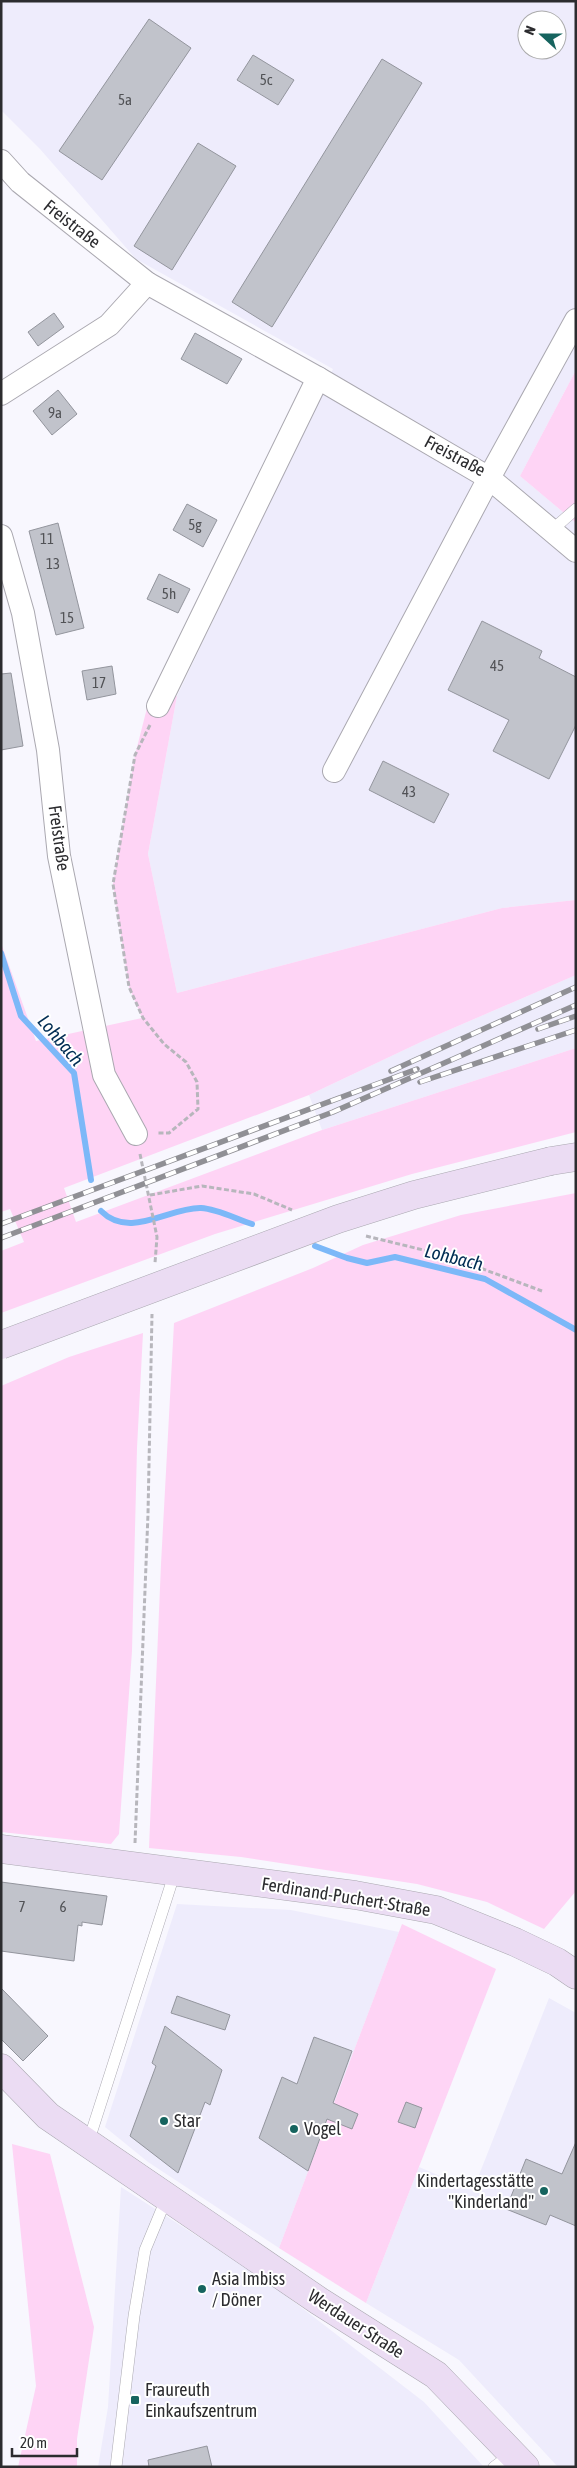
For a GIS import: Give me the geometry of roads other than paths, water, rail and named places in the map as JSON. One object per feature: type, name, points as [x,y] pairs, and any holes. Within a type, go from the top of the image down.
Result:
[{"type":"main road","points":[[1,1345],[338,1219],[414,1195],[564,1159]]},
{"type":"main road","name":"Ferdinand-Puchert-Straße","points":[[1,1849],[355,1895],[436,1910],[515,1942],[557,1962],[576,1975]]},
{"type":"main road","name":"Werdauer Straße","points":[[1,2068],[48,2116],[319,2301],[436,2375],[511,2462]]},
{"type":"street","name":"Freistraße","points":[[1,161],[20,182],[147,283],[318,378],[489,478],[576,320]]},
{"type":"street","points":[[1,394],[109,325],[147,283]]},
{"type":"street","points":[[158,706],[318,378]]},
{"type":"street","points":[[334,771],[489,478],[576,551]]},
{"type":"street","name":"Freistraße","points":[[1,536],[23,613],[48,750],[59,856],[104,1075],[136,1134]]},
{"type":"lane","points":[[552,530],[576,509]]},
{"type":"lane","points":[[88,2143],[175,1872]]},
{"type":"lane","points":[[116,2467],[134,2316],[145,2250],[168,2197]]},
{"type":"waterway","name":"Lohbach","points":[[1,953],[21,1016],[74,1073],[91,1180]]},
{"type":"waterway","name":"Lohbach","points":[[101,1211],[112,1219],[124,1223],[137,1223],[176,1212],[201,1208],[220,1212],[252,1224]]},
{"type":"waterway","name":"Lohbach","points":[[315,1246],[367,1263],[395,1257],[485,1279],[576,1330]]},
{"type":"railway","points":[[391,1071],[576,987]]},
{"type":"railway","points":[[1,1238],[333,1112],[576,1005]]},
{"type":"railway","points":[[538,1029],[576,1016]]},
{"type":"railway","points":[[420,1082],[576,1030]]},
{"type":"railway","points":[[1,1224],[417,1069]]},
{"type":"place","name":"Star","points":[[164,2121]]},
{"type":"place","name":"Vogel","points":[[294,2129]]},
{"type":"place","name":"Kindertagesstätte \"Kinderland\"","points":[[544,2191]]},
{"type":"place","name":"Asia Imbiss / Döner","points":[[202,2289]]},
{"type":"place","name":"Fraureuth Einkaufszentrum","points":[[135,2400]]}]
